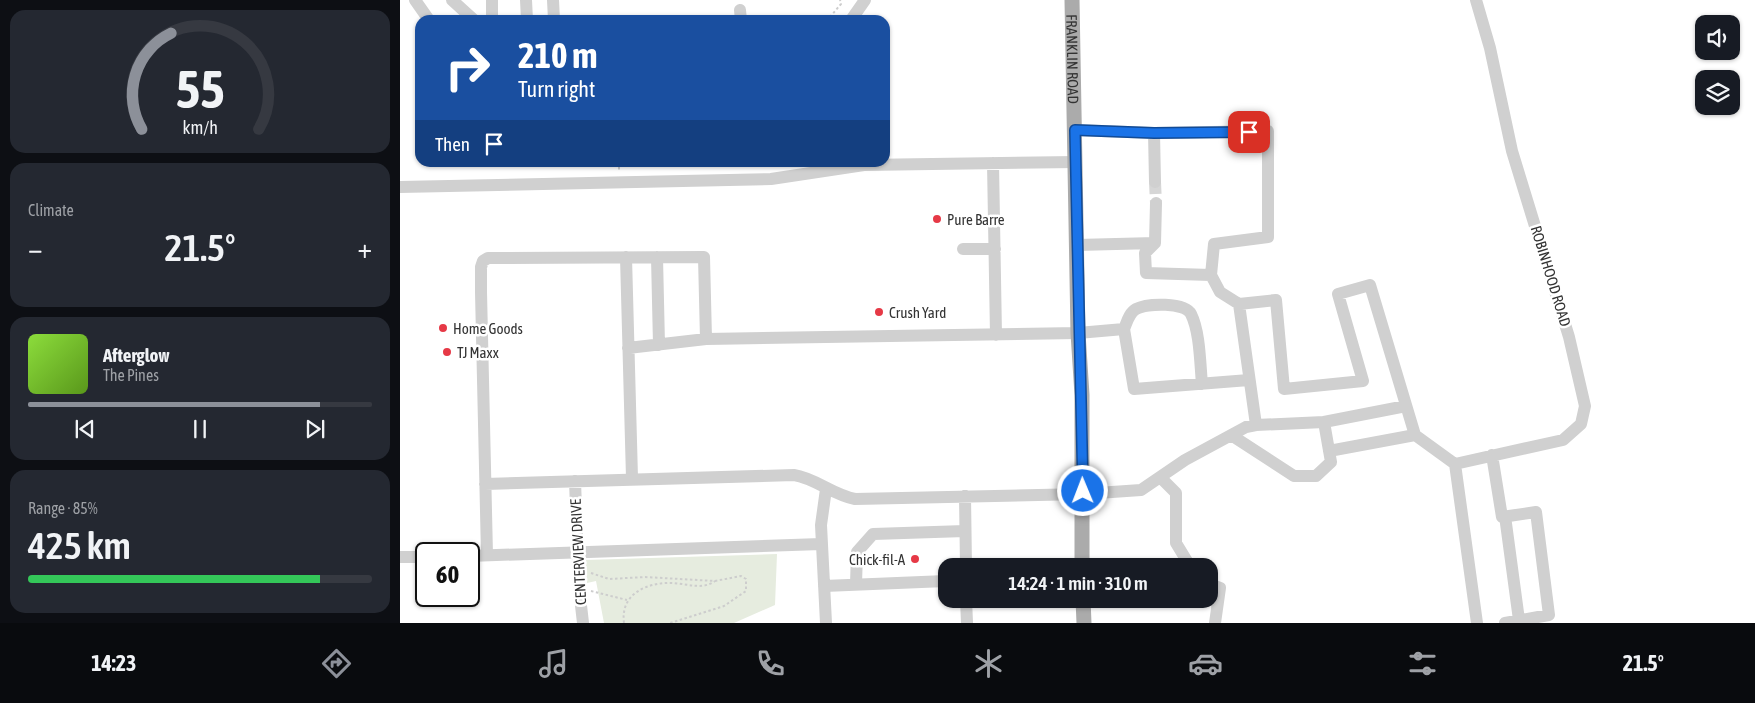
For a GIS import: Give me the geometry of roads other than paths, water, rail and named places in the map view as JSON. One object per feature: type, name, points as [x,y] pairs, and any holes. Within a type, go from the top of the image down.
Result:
[{"type":"main road","name":"FRANKLIN ROAD","points":[[1072,0],[1078,334],[1082,394],[1082,558]]},
{"type":"main road","points":[[1084,608],[1084,623]]},
{"type":"street","points":[[415,0],[426,15]]},
{"type":"street","points":[[492,0],[492,15]]},
{"type":"street","points":[[526,0],[527,15]]},
{"type":"street","points":[[553,0],[554,15]]},
{"type":"street","points":[[854,15],[865,0]]},
{"type":"street","name":"ROBINHOOD ROAD","points":[[1455,464],[1563,440],[1581,424],[1585,406],[1569,337],[1512,151],[1490,48],[1476,0]]},
{"type":"street","points":[[456,2],[469,15]]},
{"type":"street","points":[[1075,130],[1154,133],[1268,131],[1268,237],[1214,244],[1211,275],[1220,292],[1239,304],[1276,300],[1284,389],[1362,381],[1338,294],[1370,285],[1415,435],[1455,464],[1477,623]]},
{"type":"street","points":[[1154,133],[1155,182]]},
{"type":"street","points":[[890,165],[1076,162]]},
{"type":"street","points":[[993,163],[996,334]]},
{"type":"street","points":[[400,188],[771,179],[857,167]]},
{"type":"street","points":[[1156,203],[1155,243],[1145,253],[1146,273],[1211,275]]},
{"type":"street","points":[[1077,244],[1155,243]]},
{"type":"street","points":[[963,250],[995,249]]},
{"type":"street","points":[[626,257],[632,478]]},
{"type":"street","points":[[657,257],[659,345]]},
{"type":"street","points":[[486,555],[481,292],[481,267],[483,261],[488,258],[704,257],[706,339]]},
{"type":"street","points":[[1239,304],[1256,425]]},
{"type":"street","points":[[1202,384],[1198,344],[1191,313],[1183,307],[1158,305],[1136,309],[1129,317],[1124,329],[1134,389],[1202,384],[1250,380]]},
{"type":"street","points":[[628,348],[706,339],[1078,334],[1124,329]]},
{"type":"street","points":[[485,484],[632,478],[794,475],[804,477],[826,489],[855,499],[1083,494],[1141,490],[1185,460],[1246,426],[1324,422],[1406,406]]},
{"type":"street","points":[[1231,435],[1294,476],[1316,476],[1331,462],[1324,422]]},
{"type":"street","points":[[1329,451],[1415,435]]},
{"type":"street","points":[[1492,455],[1502,517],[1536,512],[1549,615],[1504,623]]},
{"type":"street","points":[[1160,477],[1176,494],[1176,543],[1185,558]]},
{"type":"street","name":"CENTERVIEW DRIVE","points":[[575,481],[579,588],[584,623]]},
{"type":"street","points":[[826,489],[821,544],[826,623]]},
{"type":"street","points":[[965,496],[966,558]]},
{"type":"street","points":[[1505,516],[1519,620]]},
{"type":"street","points":[[856,584],[857,552],[873,534],[965,531]]},
{"type":"street","points":[[480,555],[821,544]]},
{"type":"street","points":[[400,557],[415,557]]},
{"type":"street","points":[[824,586],[938,581]]},
{"type":"street","points":[[1218,587],[1220,588],[1218,602]]},
{"type":"street","points":[[966,608],[967,623]]},
{"type":"street","points":[[1215,623],[1217,608]]},
{"type":"tunnel","points":[[1155,182],[1156,203]]},
{"type":"place","name":"Pure Barre","points":[[937,219]]},
{"type":"place","name":"Crush Yard","points":[[879,312]]},
{"type":"place","name":"Home Goods","points":[[443,328]]},
{"type":"place","name":"TJ Maxx","points":[[447,352]]},
{"type":"place","name":"Chick-fil-A","points":[[915,559]]}]
